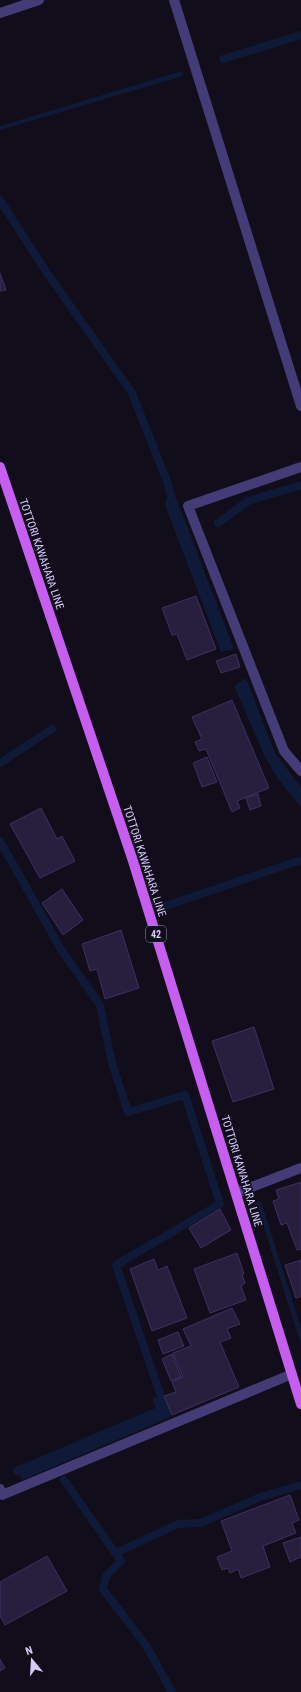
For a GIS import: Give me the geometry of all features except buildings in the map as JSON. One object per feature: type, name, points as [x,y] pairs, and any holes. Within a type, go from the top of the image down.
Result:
[{"type":"main road","name":"TOTTORI KAWAHARA LINE","points":[[0,466],[133,861],[301,1404]]},
{"type":"street","points":[[0,13],[39,0]]},
{"type":"street","points":[[174,0],[301,406]]},
{"type":"street","points":[[301,467],[188,506],[284,751],[301,771]]},
{"type":"street","points":[[236,1193],[301,1168]]},
{"type":"street","points":[[0,1489],[2,1495],[292,1374]]},
{"type":"water","points":[[182,71],[183,76],[0,130],[0,126]]},
{"type":"water","points":[[169,487],[177,500],[234,649],[221,652],[165,505]]},
{"type":"water","points":[[246,678],[275,753],[301,787],[301,808],[276,776],[265,757],[234,686]]},
{"type":"water","points":[[261,1201],[301,1328],[301,1345],[256,1202]]},
{"type":"waterway","points":[[223,59],[301,35]]},
{"type":"waterway","points":[[0,200],[45,270],[132,393],[168,484],[171,497]]},
{"type":"waterway","points":[[218,523],[248,501],[301,485]]},
{"type":"waterway","points":[[0,763],[52,729]]},
{"type":"waterway","points":[[0,841],[62,951],[100,1005],[112,1063],[128,1112],[185,1095],[220,1204],[116,1265],[167,1414],[24,1475]]},
{"type":"waterway","points":[[165,906],[301,860]]},
{"type":"waterway","points":[[17,1471],[161,1410],[157,1401]]},
{"type":"waterway","points":[[64,1480],[121,1561],[106,1576],[103,1589],[147,1647],[172,1692]]},
{"type":"waterway","points":[[116,1553],[178,1524],[201,1523],[260,1497],[301,1485]]}]
